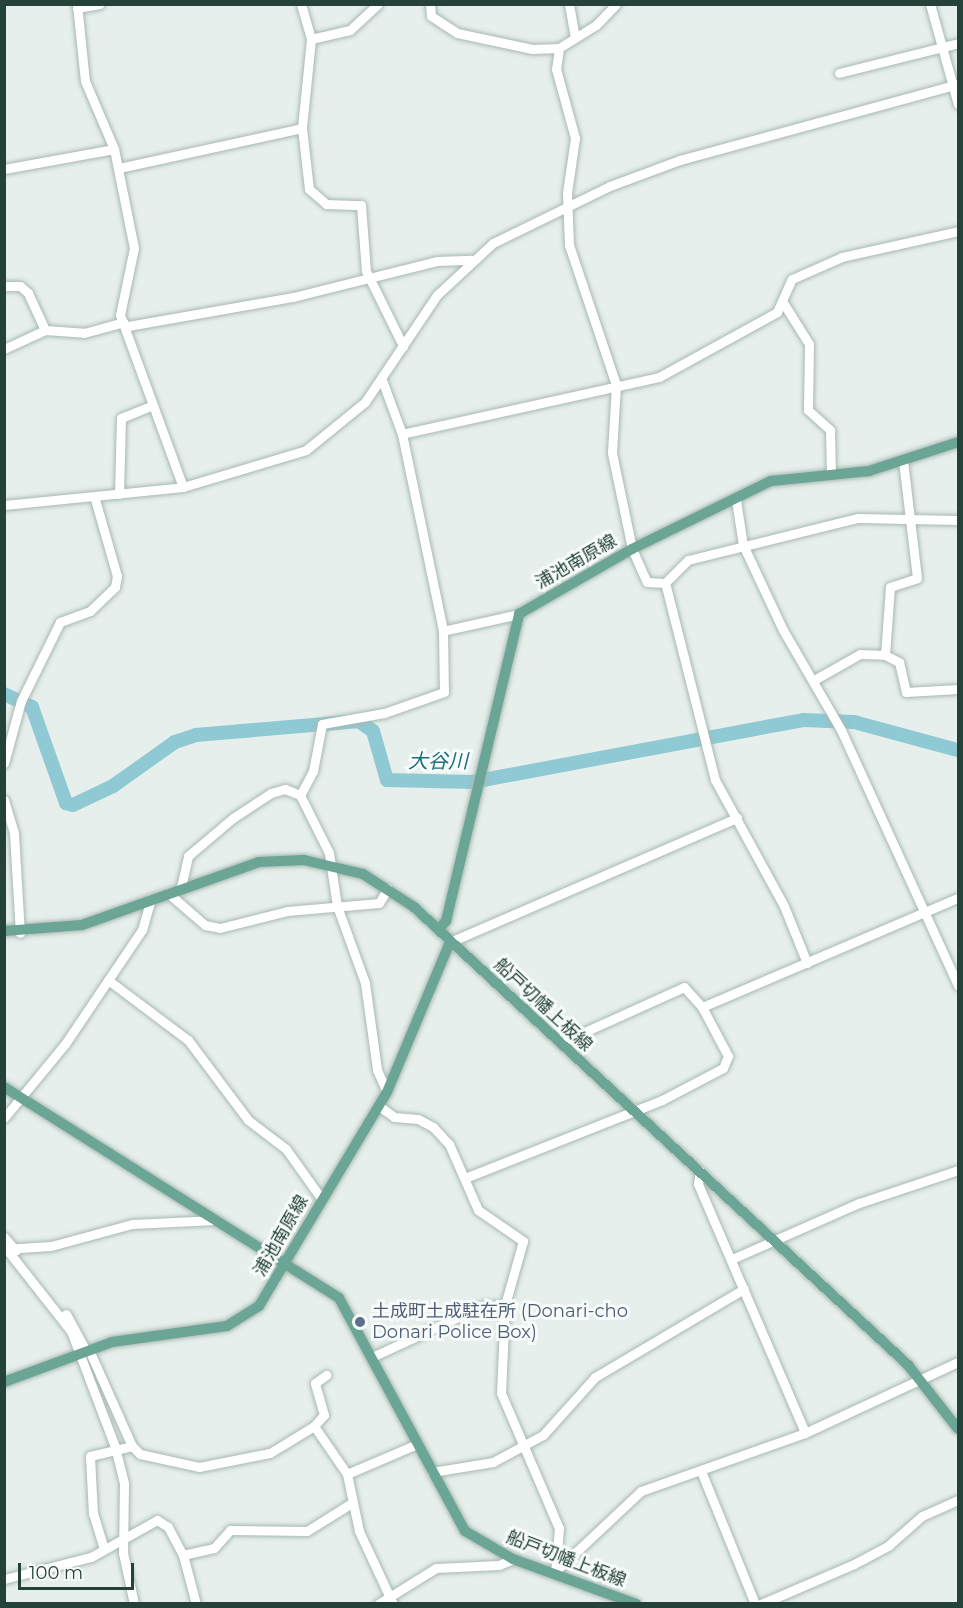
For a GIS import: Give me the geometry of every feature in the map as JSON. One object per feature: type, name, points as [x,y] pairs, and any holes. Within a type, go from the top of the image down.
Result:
[{"type":"main road","name":"浦池南原線","points":[[519,614],[632,549],[789,476],[869,471],[958,442]]},
{"type":"main road","points":[[439,929],[477,790],[519,614]]},
{"type":"main road","name":"船戸切幡上板線","points":[[4,931],[20,933],[82,925],[180,887],[259,862],[331,864],[388,888],[439,929],[450,942],[635,1111],[921,1379],[958,1429]]},
{"type":"main road","name":"浦池南原線","points":[[4,1382],[85,1352],[227,1326],[259,1306],[321,1198],[387,1092],[450,942]]},
{"type":"main road","name":"船戸切幡上板線","points":[[4,1087],[339,1298],[465,1531],[513,1559],[557,1571],[636,1604]]},
{"type":"street","points":[[100,4],[77,6],[85,81],[114,149],[134,248],[120,300],[150,406],[183,487]]},
{"type":"street","points":[[301,4],[311,39],[302,128],[303,168],[315,200],[361,205],[369,278],[403,346]]},
{"type":"street","points":[[311,39],[350,30],[378,4]]},
{"type":"street","points":[[430,4],[431,16],[457,33],[532,49],[559,48],[616,4]]},
{"type":"street","points":[[569,4],[575,37]]},
{"type":"street","points":[[930,4],[939,48],[956,84],[958,104]]},
{"type":"street","points":[[839,73],[958,43]]},
{"type":"street","points":[[559,48],[556,69],[575,138],[567,206],[569,245],[616,385],[612,453],[632,549],[647,582],[665,583],[688,560],[858,518],[908,522],[958,520]]},
{"type":"street","points":[[4,505],[183,487],[306,450],[348,420],[382,380],[437,295],[471,260],[567,206],[740,141],[956,84]]},
{"type":"street","points":[[119,168],[302,128]]},
{"type":"street","points":[[4,169],[114,149]]},
{"type":"street","points":[[402,434],[616,385],[642,382],[688,366],[784,304],[792,279],[842,257],[958,231]]},
{"type":"street","points":[[4,349],[45,330],[84,333],[292,297],[437,261],[471,260]]},
{"type":"street","points":[[4,286],[20,286],[28,293],[45,330]]},
{"type":"street","points":[[784,304],[809,344],[808,410],[830,430],[831,473]]},
{"type":"street","points":[[300,795],[313,771],[322,724],[441,697],[443,631],[402,434],[382,380]]},
{"type":"street","points":[[119,494],[121,418],[150,406]]},
{"type":"street","points":[[885,655],[890,587],[917,578],[908,522],[910,496],[903,461]]},
{"type":"street","points":[[4,763],[20,702],[60,622],[90,611],[115,587],[94,496]]},
{"type":"street","points":[[736,500],[743,545],[783,630],[841,730],[926,911],[958,986]]},
{"type":"street","points":[[665,583],[701,729],[701,740],[715,780],[737,818],[807,963]]},
{"type":"street","points":[[443,631],[519,614]]},
{"type":"street","points":[[814,680],[860,654],[885,655],[898,662],[906,692],[958,689]]},
{"type":"street","points":[[180,887],[188,856],[233,818],[272,793],[285,789],[300,795],[331,864],[337,906],[365,983],[377,1070],[387,1092]]},
{"type":"street","points":[[4,800],[14,833],[20,933]]},
{"type":"street","points":[[450,942],[737,818]]},
{"type":"street","points":[[168,893],[205,925],[220,928],[337,906],[379,903],[388,888]]},
{"type":"street","points":[[702,1007],[958,898]]},
{"type":"street","points":[[4,1118],[108,980],[142,930],[151,899]]},
{"type":"street","points":[[108,980],[188,1040],[248,1120],[286,1149],[321,1198]]},
{"type":"street","points":[[465,1178],[635,1111],[723,1068],[728,1056],[702,1007],[684,987],[560,1043]]},
{"type":"street","points":[[379,1106],[433,1128],[449,1144],[478,1210],[523,1240],[505,1305],[501,1393],[560,1528],[557,1571]]},
{"type":"street","points":[[732,1259],[859,1203],[958,1170]]},
{"type":"street","points":[[700,1172],[698,1184],[732,1259],[804,1433]]},
{"type":"street","points":[[8,1248],[51,1246],[132,1224],[216,1220]]},
{"type":"street","points":[[4,1237],[8,1248],[85,1352],[132,1446],[140,1454],[199,1467],[270,1453],[314,1426],[324,1415],[315,1383],[326,1375]]},
{"type":"street","points":[[432,1472],[492,1462],[524,1445],[556,1425],[595,1377],[744,1289]]},
{"type":"street","points":[[372,1358],[482,1306],[505,1305]]},
{"type":"street","points":[[85,1352],[117,1446],[124,1484],[124,1536],[134,1604]]},
{"type":"street","points":[[557,1571],[641,1491],[804,1433],[958,1362]]},
{"type":"street","points":[[314,1426],[347,1474],[350,1504],[392,1600]]},
{"type":"street","points":[[347,1474],[417,1444]]},
{"type":"street","points":[[104,1549],[93,1514],[90,1456],[117,1446],[132,1446]]},
{"type":"street","points":[[701,1471],[755,1604]]},
{"type":"street","points":[[761,1604],[854,1564],[889,1545],[922,1516],[958,1500]]},
{"type":"street","points":[[183,1555],[214,1548],[230,1530],[307,1530],[350,1504]]},
{"type":"street","points":[[4,1579],[68,1566],[104,1549],[124,1536],[161,1520],[183,1555],[196,1604]]},
{"type":"street","points":[[378,1604],[392,1600],[436,1568],[499,1565],[513,1559]]},
{"type":"waterway","name":"大谷川","points":[[4,694],[32,707],[66,803],[73,805],[113,786],[175,742],[196,735],[359,721],[373,731],[387,780],[472,782],[803,720],[854,722],[958,750]]},
{"type":"place","name":"土成町土成駐在所 (Donari-cho Donari Police Box)","points":[[360,1322]]}]
